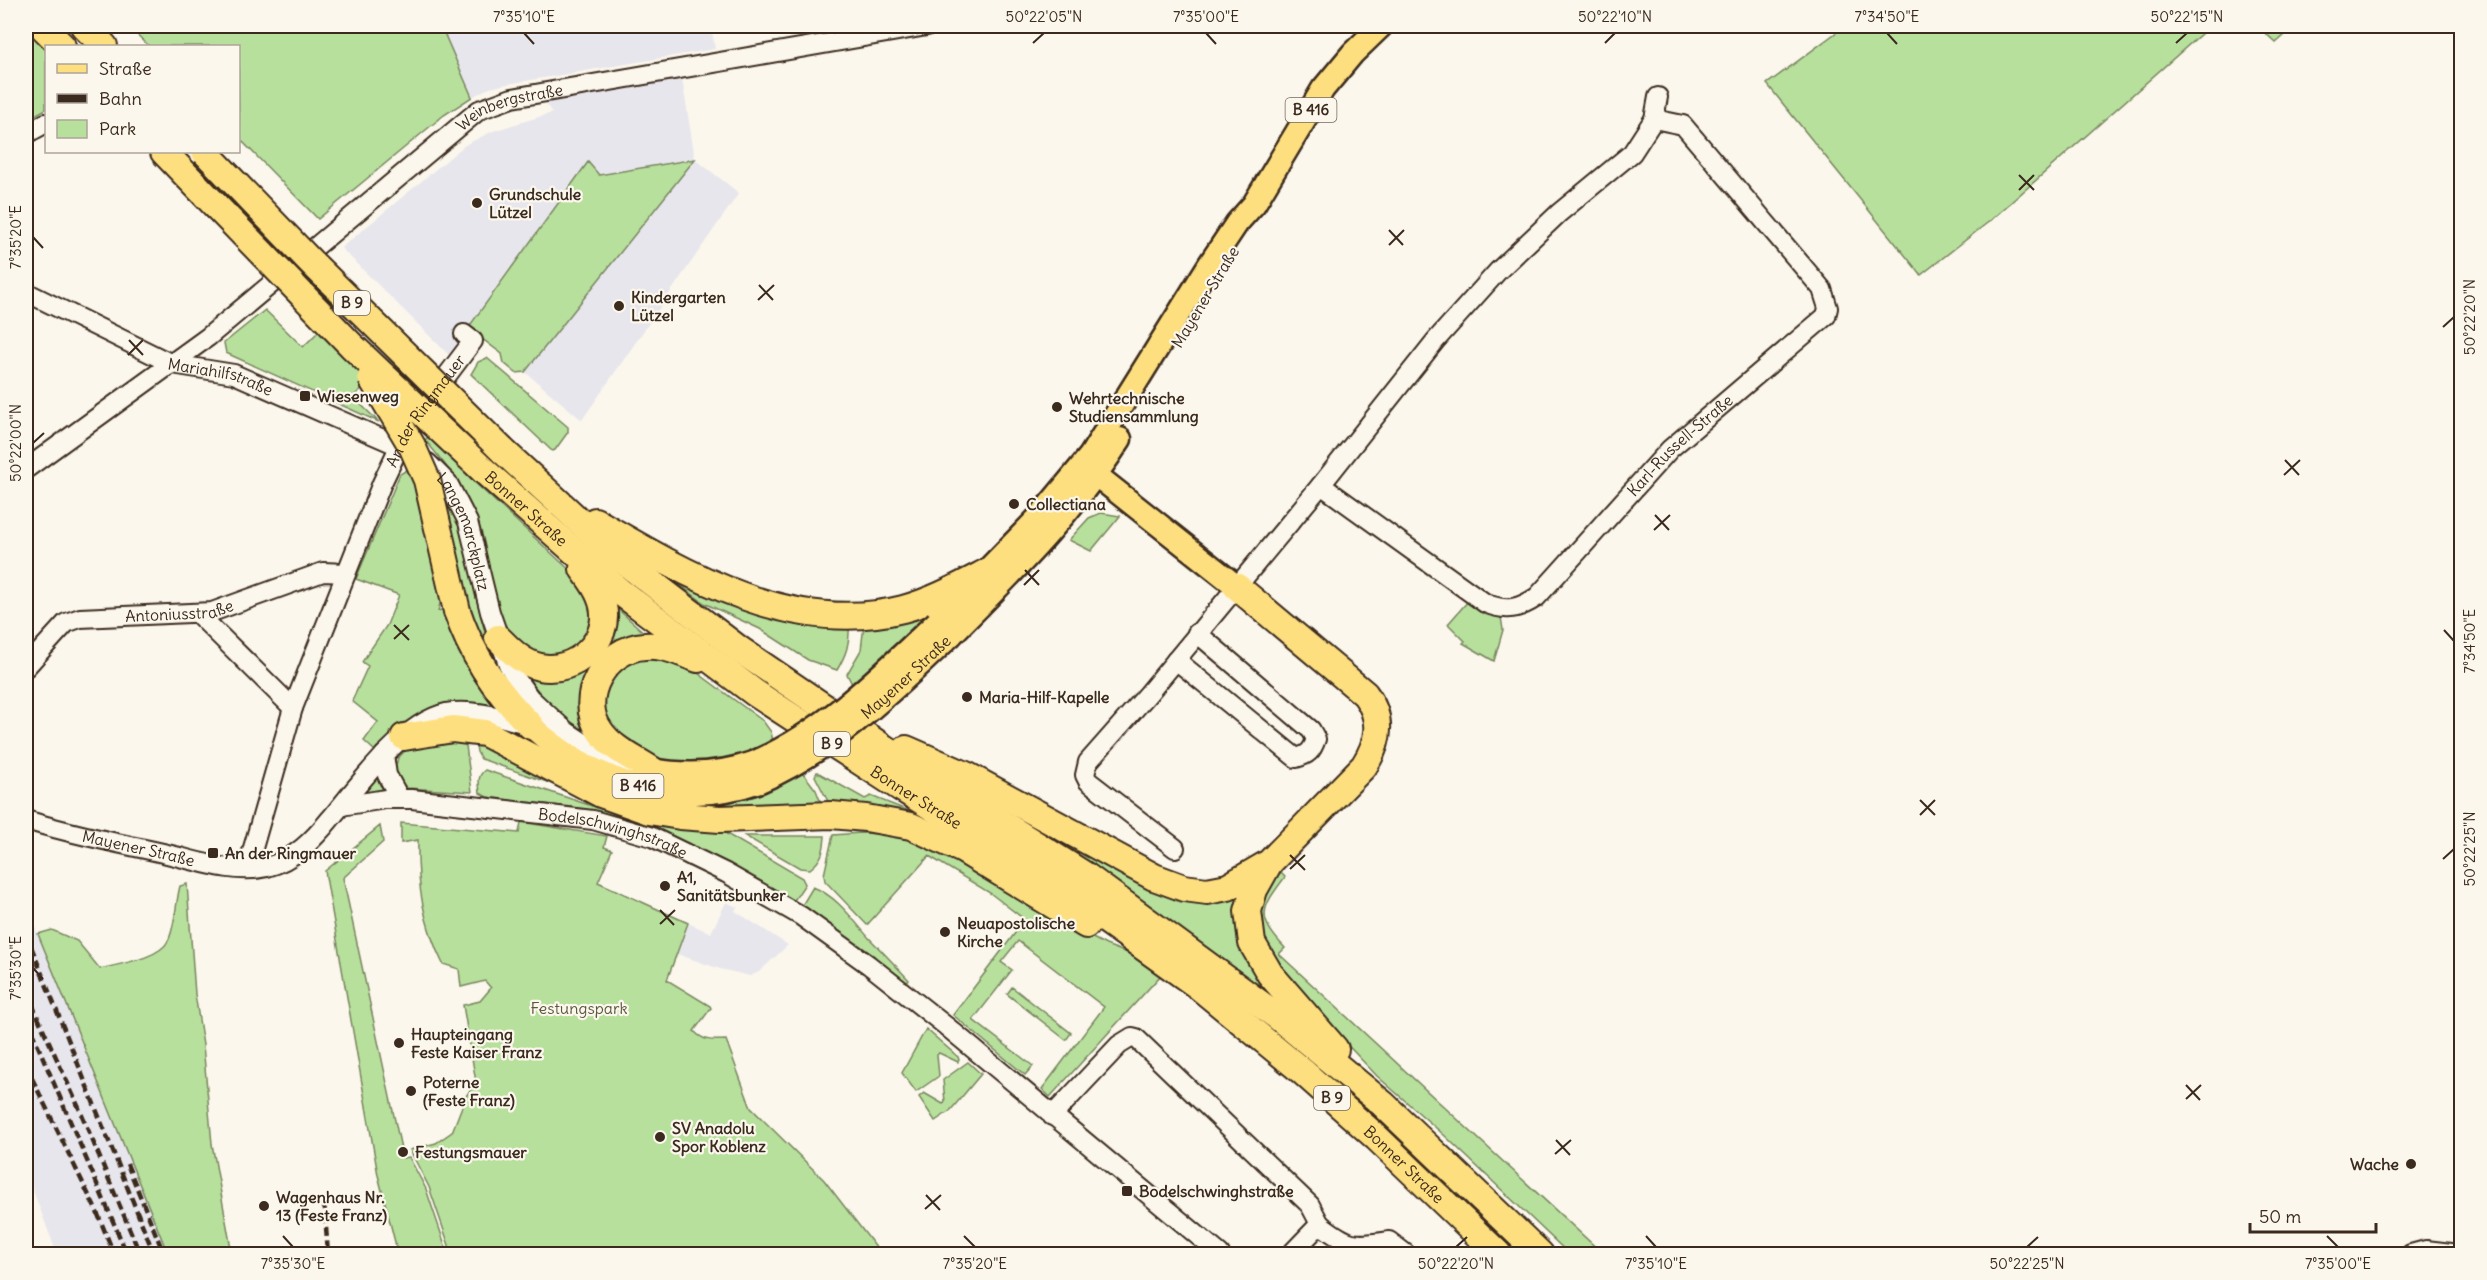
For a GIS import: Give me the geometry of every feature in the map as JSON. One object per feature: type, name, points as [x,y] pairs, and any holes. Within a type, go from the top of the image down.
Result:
[{"type":"highway","points":[[42,26],[61,45]]},
{"type":"highway","points":[[84,26],[103,45]]},
{"type":"highway","name":"Bonner Straße","points":[[165,153],[352,346],[483,470],[619,591],[719,667],[807,728],[1047,878],[1198,986],[1304,1072],[1377,1138],[1498,1254]]},
{"type":"highway","name":"Bonner Straße","points":[[206,153],[319,270],[502,450],[618,557],[774,675],[1104,888],[1278,1017],[1383,1104],[1540,1254]]},
{"type":"highway","name":"B 416","points":[[352,346],[401,426],[427,480],[457,611],[464,632],[484,669],[513,708],[531,726]]},
{"type":"highway","points":[[548,493],[676,567],[735,592],[786,610],[837,616],[885,613],[926,602],[987,572]]},
{"type":"highway","points":[[498,638],[517,656],[540,667],[555,668],[569,665],[594,647],[604,623],[603,606],[596,587],[568,546]]},
{"type":"highway","points":[[868,737],[894,745],[968,776],[1134,867],[1184,888],[1207,891],[1228,887],[1269,863],[1364,766],[1378,737],[1378,717],[1371,702],[1355,684],[1236,586]]},
{"type":"highway","points":[[652,770],[615,747],[599,731],[591,707],[591,694],[598,677],[609,663],[624,651],[643,645],[659,646],[719,667]]},
{"type":"highway","points":[[405,737],[453,721],[484,723],[601,794],[649,811],[701,818],[831,815],[911,826],[963,850],[1096,931],[1155,955]]},
{"type":"highway","points":[[1269,863],[1254,890],[1248,911],[1249,933],[1257,954],[1270,974],[1383,1104]]},
{"type":"main road","name":"Mayener Straße","points":[[944,629],[1053,527],[1096,475],[1243,234],[1254,204],[1323,89],[1353,53],[1381,26]]},
{"type":"main road","name":"Mayener Straße","points":[[531,726],[563,751],[610,777],[656,791],[681,795],[714,793],[757,772],[798,763],[892,689],[944,629],[987,572],[1041,515],[1094,450],[1211,262],[1237,223],[1254,204]]},
{"type":"main road","points":[[1096,475],[1236,586]]},
{"type":"main road","name":"Mayener Straße","points":[[652,770],[697,774],[735,770],[757,772]]},
{"type":"street","name":"Weinbergstraße","points":[[172,364],[279,278],[469,118],[490,105],[512,98],[927,26]]},
{"type":"street","points":[[1175,848],[1088,781],[1085,769],[1088,762],[1321,485],[1436,340],[1498,271],[1559,213],[1632,153],[1654,119],[1658,97]]},
{"type":"street","name":"Karl-Russell-Straße","points":[[1321,485],[1485,603],[1499,609],[1525,606],[1537,597],[1670,449],[1826,316],[1828,308],[1822,289],[1706,150],[1683,125],[1654,119]]},
{"type":"street","points":[[26,134],[45,124]]},
{"type":"street","points":[[26,292],[172,364]]},
{"type":"street","name":"An der Ringmauer","points":[[247,868],[293,708],[345,573],[409,426],[473,341],[464,333]]},
{"type":"street","name":"Mariahilfstraße","points":[[26,469],[172,364],[234,374],[399,446]]},
{"type":"street","name":"Langemarckplatz","points":[[399,446],[428,463],[440,474],[461,506],[473,537],[498,638]]},
{"type":"street","name":"Antoniusstraße","points":[[28,656],[66,623],[80,618],[213,612],[323,572],[345,573]]},
{"type":"street","points":[[198,614],[293,708]]},
{"type":"street","points":[[1176,660],[1296,758],[1313,749],[1316,739],[1311,730],[1197,633]]},
{"type":"street","name":"Mayener Straße","points":[[498,638],[517,680],[548,716],[602,755],[618,762],[652,770]]},
{"type":"street","name":"Mayener Straße","points":[[484,723],[531,726]]},
{"type":"street","name":"Mayener Straße","points":[[26,820],[205,862],[247,868],[266,867],[297,853],[321,830],[384,755],[405,737]]},
{"type":"street","points":[[384,755],[390,784],[400,799]]},
{"type":"street","name":"Bodelschwinghstraße","points":[[341,806],[400,799],[593,820],[621,826],[690,854],[793,911],[869,965],[1220,1254]]},
{"type":"street","points":[[1052,1116],[1119,1045],[1132,1037],[1136,1038],[1310,1205],[1320,1224],[1348,1244],[1389,1241],[1406,1254]]},
{"type":"street","points":[[1291,1254],[1320,1224]]},
{"type":"street","points":[[2411,1254],[2426,1250],[2460,1254]]},
{"type":"shaded area","points":[[441,26],[711,26],[715,49],[502,85],[487,89],[472,97]]},
{"type":"shaded area","points":[[682,78],[695,159],[739,193],[582,420],[525,372],[694,160],[599,175],[588,162],[449,355],[341,248],[465,145],[493,131],[552,113],[545,102]]},
{"type":"shaded area","points":[[726,902],[737,907],[735,911],[788,945],[759,972],[750,976],[720,969],[677,954],[688,923],[711,933]]},
{"type":"shaded area","points":[[26,908],[168,1254],[57,1254],[26,1172]]},
{"type":"green space","points":[[128,26],[441,26],[472,97],[444,115],[318,219],[240,139],[240,45],[148,45]]},
{"type":"green space","points":[[1845,26],[2210,26],[1991,220],[1921,275],[1767,84]]},
{"type":"green space","points":[[2258,26],[2295,26],[2276,43]]},
{"type":"green space","points":[[37,30],[45,45],[45,110],[26,120],[26,34]]},
{"type":"green space","points":[[695,159],[525,372],[516,373],[504,363],[502,354],[468,328],[588,162],[599,175]]},
{"type":"green space","points":[[265,310],[303,347],[336,314],[386,365],[353,397],[379,422],[226,353],[224,343]]},
{"type":"green space","points":[[487,358],[568,427],[568,432],[555,450],[552,451],[471,374],[478,362]]},
{"type":"green space","points":[[431,434],[472,480],[573,573],[593,599],[595,632],[565,661],[515,647],[501,623],[479,524],[460,486],[425,440]]},
{"type":"green space","points":[[407,470],[446,499],[457,516],[484,629],[507,674],[504,676],[476,636],[452,560],[438,611],[445,609],[501,708],[481,703],[487,741],[581,794],[481,759],[477,752],[475,739],[465,738],[472,792],[407,788],[396,775],[398,758],[451,704],[429,710],[409,721],[375,751],[364,741],[378,722],[352,701],[368,666],[362,662],[387,625],[399,595],[356,579],[400,474]]},
{"type":"green space","points":[[1101,513],[1120,516],[1091,551],[1069,540],[1089,518]]},
{"type":"green space","points":[[683,579],[849,626],[845,654],[837,670],[808,660],[760,629],[704,603],[679,584]]},
{"type":"green space","points":[[1469,600],[1490,615],[1501,617],[1503,630],[1494,661],[1463,643],[1465,641],[1448,624]]},
{"type":"green space","points":[[613,605],[647,635],[604,652]]},
{"type":"green space","points":[[935,605],[930,615],[852,684],[847,674],[861,650],[864,625]]},
{"type":"green space","points":[[632,654],[684,663],[763,721],[771,732],[773,741],[749,751],[750,755],[693,765],[650,759],[628,750],[598,715],[605,676]]},
{"type":"green space","points":[[590,662],[592,665],[592,734],[584,732],[566,720],[526,676],[529,673]]},
{"type":"green space","points":[[485,770],[592,806],[720,830],[802,878],[805,884],[793,902],[687,844],[620,817],[587,810],[487,797],[480,793],[479,786],[480,777]]},
{"type":"green space","points":[[817,772],[865,799],[871,796],[947,826],[1027,881],[831,807],[815,776]]},
{"type":"green space","points":[[803,773],[816,790],[823,808],[740,811],[680,804],[726,802],[756,796]]},
{"type":"green space","points":[[377,776],[380,785],[386,791],[362,793]]},
{"type":"green space","points":[[956,778],[1155,885],[1247,886],[1244,899],[1307,1023]]},
{"type":"green space","name":"Festungspark","points":[[521,822],[607,836],[604,847],[612,850],[598,882],[688,923],[667,980],[710,1006],[711,1008],[694,1031],[708,1040],[726,1040],[751,1108],[824,1180],[881,1254],[452,1254],[429,1187],[410,1150],[436,1143],[452,1132],[466,1096],[476,1082],[463,1005],[480,1001],[491,988],[485,981],[461,987],[459,969],[443,964],[426,919],[420,888],[418,840],[401,843],[401,823],[519,833]]},
{"type":"green space","points":[[380,826],[383,842],[343,878],[403,1158],[409,1157],[426,1189],[448,1254],[398,1254],[378,1175],[325,871]]},
{"type":"green space","points":[[861,833],[905,835],[939,846],[1085,934],[1135,956],[1161,975],[1050,1097],[1042,1089],[1104,1007],[1018,941],[1001,962],[1012,970],[973,1020],[1033,1066],[1025,1075],[953,1015],[1025,920],[990,893],[929,856],[867,925],[825,881],[824,875],[833,835]]},
{"type":"green space","points":[[745,836],[825,836],[822,855],[810,869],[800,868]]},
{"type":"green space","points":[[1279,871],[1285,877],[1271,897],[1265,913],[1269,928],[1285,948],[1279,954],[1603,1254],[1569,1254],[1444,1135],[1377,1076],[1277,971],[1255,914]]},
{"type":"green space","points":[[187,884],[195,994],[203,1045],[212,1144],[232,1254],[168,1254],[38,934],[52,930],[77,941],[100,969],[137,960],[156,952],[168,941],[180,886]]},
{"type":"green space","points":[[813,887],[830,896],[844,909],[909,980],[907,983],[801,907]]},
{"type":"green space","points":[[1012,987],[1071,1033],[1066,1040],[1007,994]]},
{"type":"green space","points":[[926,1029],[959,1060],[958,1062],[939,1053],[937,1055],[939,1076],[916,1092],[902,1073]]},
{"type":"green space","points":[[968,1062],[981,1074],[950,1111],[935,1121],[919,1097],[924,1093],[943,1104],[945,1102],[943,1080]]},
{"type":"railway","points":[[26,934],[154,1254]]},
{"type":"railway","points":[[26,991],[79,1108],[140,1254]]},
{"type":"railway","points":[[26,1018],[127,1254]]},
{"type":"railway","points":[[26,1066],[97,1212],[114,1254]]},
{"type":"railway","points":[[127,1164],[164,1254]]},
{"type":"railway","points":[[324,1201],[328,1254]]},
{"type":"place","name":"Grundschule Lützel","points":[[477,203]]},
{"type":"place","name":"Kindergarten Lützel","points":[[619,306]]},
{"type":"place","name":"Wiesenweg","points":[[305,396]]},
{"type":"place","name":"Wehrtechnische Studiensammlung","points":[[1057,407]]},
{"type":"place","name":"Collectiana","points":[[1014,504]]},
{"type":"place","name":"Maria-Hilf-Kapelle","points":[[967,697]]},
{"type":"place","name":"An der Ringmauer","points":[[213,853]]},
{"type":"place","name":"A1, Sanitätsbunker","points":[[665,886]]},
{"type":"place","name":"Neuapostolische Kirche","points":[[945,932]]},
{"type":"place","name":"Haupteingang Feste Kaiser Franz","points":[[399,1043]]},
{"type":"place","name":"Poterne (Feste Franz)","points":[[411,1091]]},
{"type":"place","name":"SV Anadolu Spor Koblenz","points":[[660,1137]]},
{"type":"place","name":"Festungsmauer","points":[[403,1152]]},
{"type":"place","name":"Wache","points":[[2411,1164]]},
{"type":"place","name":"Bodelschwinghstraße","points":[[1127,1191]]},
{"type":"place","name":"Wagenhaus Nr. 13 (Feste Franz)","points":[[264,1206]]}]
